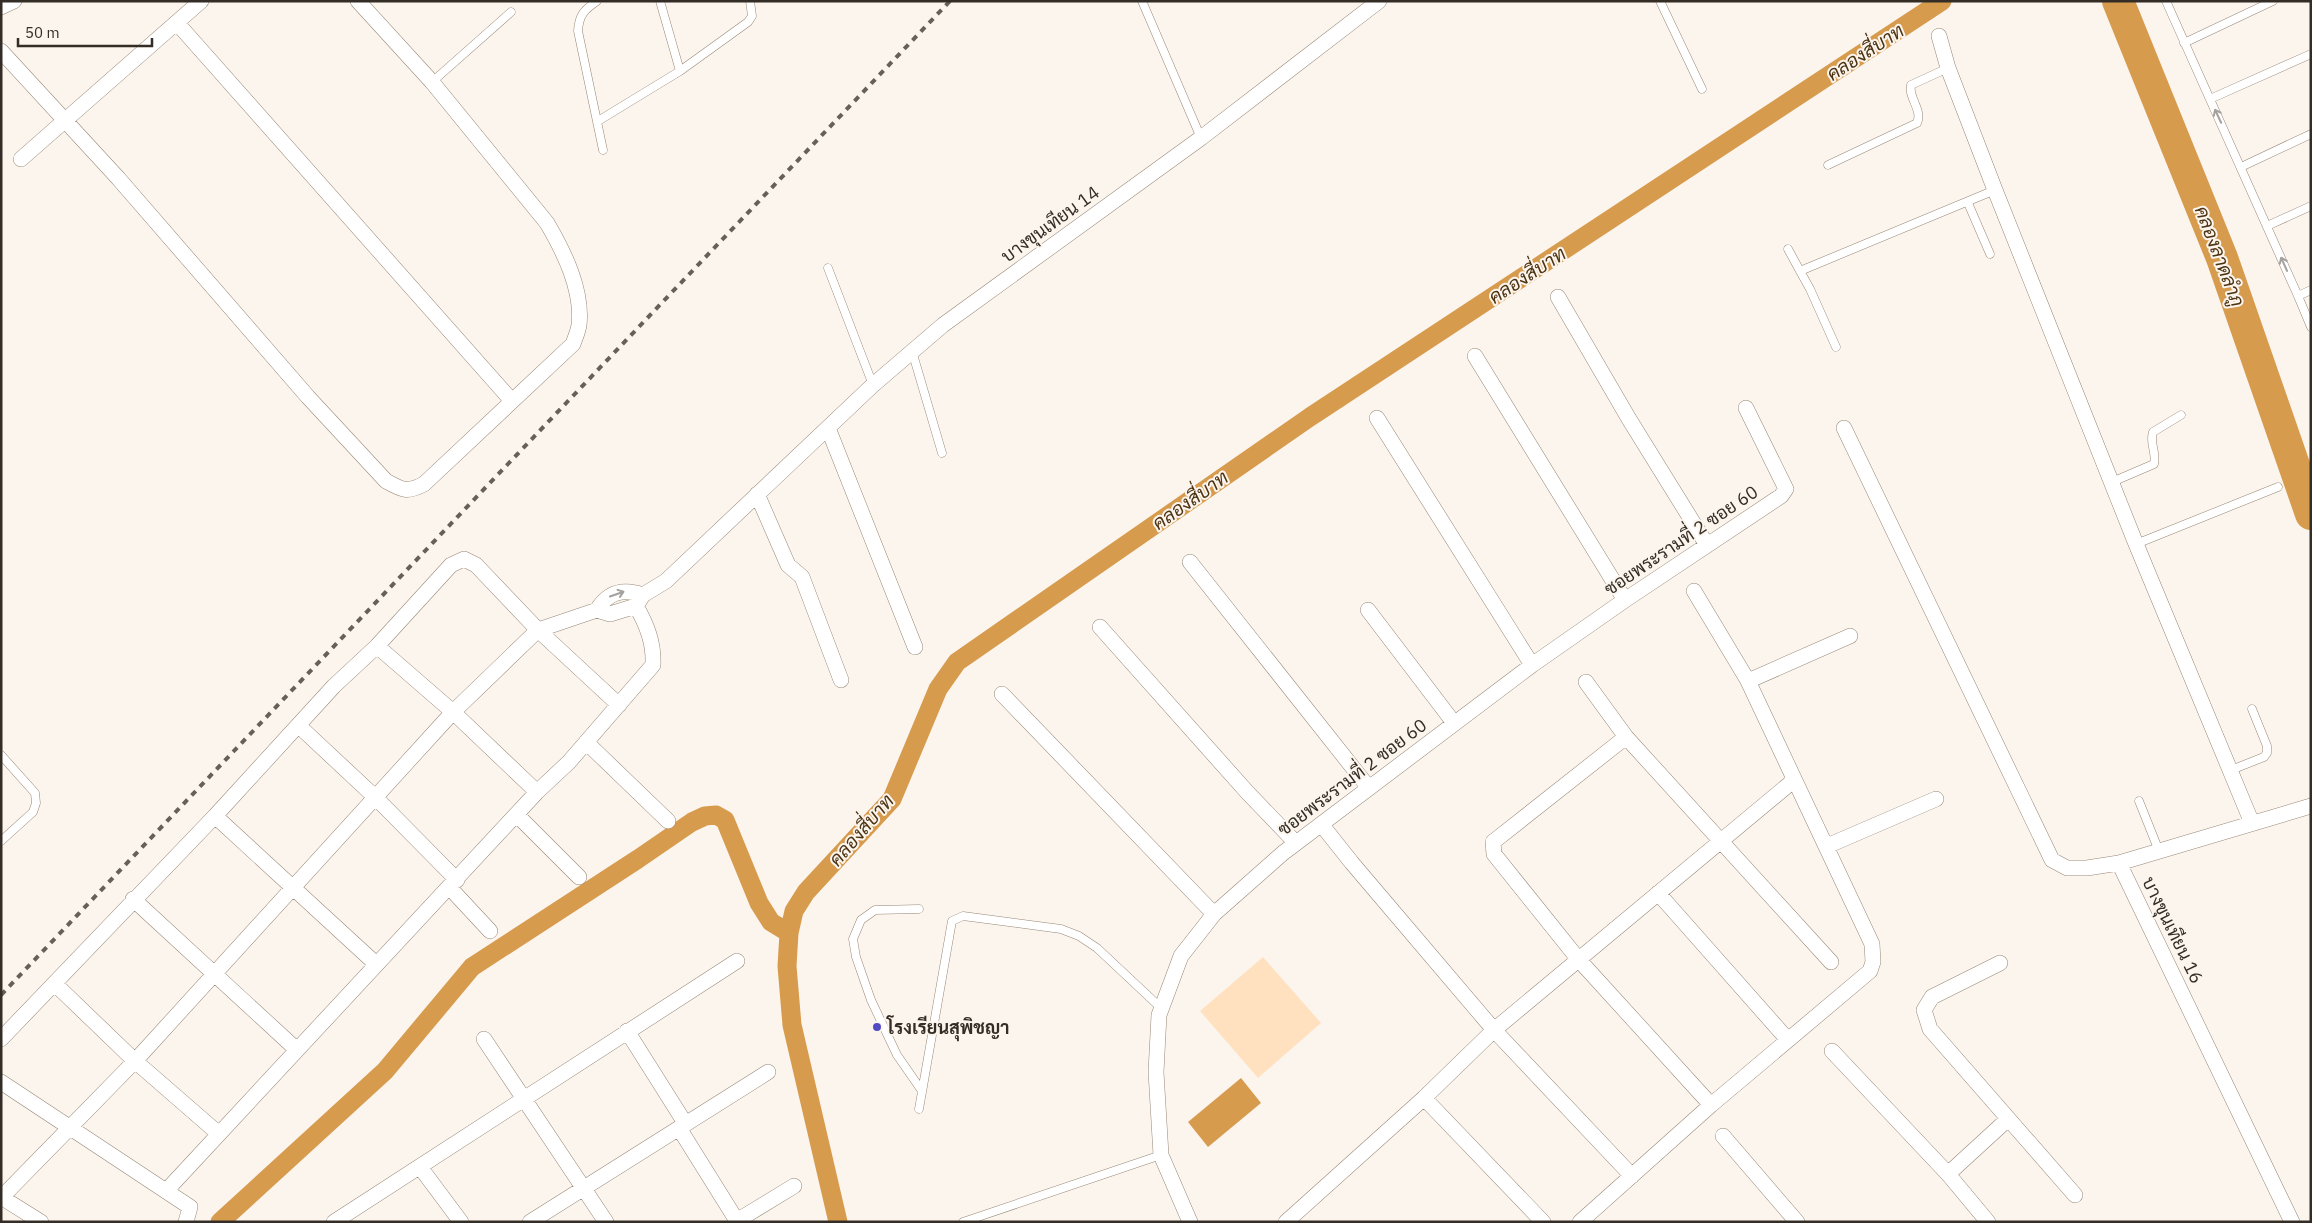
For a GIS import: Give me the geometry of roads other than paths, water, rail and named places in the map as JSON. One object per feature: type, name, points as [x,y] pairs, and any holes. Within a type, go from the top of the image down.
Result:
[{"type":"street","points":[[1,7],[14,1]]},
{"type":"street","points":[[21,159],[201,1]]},
{"type":"street","points":[[1,51],[152,216],[308,397],[386,481],[399,489],[412,490],[424,484],[573,344],[579,326],[578,299],[566,260],[548,223],[432,82],[358,1]]},
{"type":"street","name":"บางขุนเทียน 14","points":[[538,630],[597,610],[610,614],[643,597],[666,581],[873,385],[943,325],[1201,138],[1379,1]]},
{"type":"street","points":[[177,23],[512,401]]},
{"type":"street","points":[[1939,36],[1948,68],[1995,190],[2136,544],[2252,823]]},
{"type":"street","points":[[1558,297],[1629,419],[1707,545]]},
{"type":"street","points":[[1475,356],[1625,600]]},
{"type":"street","name":"ซอยพระรามที่ 2 ซอย 60","points":[[1190,1222],[1161,1155],[1156,1072],[1159,1016],[1181,956],[1214,914],[1296,843],[1532,664],[1781,496],[1786,489],[1746,408]]},
{"type":"street","points":[[1377,418],[1532,664]]},
{"type":"street","points":[[828,428],[915,647]]},
{"type":"street","points":[[1844,428],[2052,860],[2067,868],[2087,868],[2120,863]]},
{"type":"street","points":[[757,494],[788,565],[802,577],[841,680]]},
{"type":"street","points":[[1,1039],[299,726],[334,686],[377,646],[451,565],[464,560],[476,565],[538,630],[619,705]]},
{"type":"street","points":[[1190,562],[1369,788]]},
{"type":"street","points":[[1580,1222],[1711,1106],[1870,971],[1873,962],[1872,944],[1793,780],[1748,681],[1694,591]]},
{"type":"street","points":[[166,1191],[376,964],[586,742],[653,665],[654,656],[643,597]]},
{"type":"street","points":[[1368,610],[1454,723]]},
{"type":"street","points":[[1100,627],[1296,843]]},
{"type":"street","points":[[41,1222],[1,1197],[135,1060],[453,712],[538,630]]},
{"type":"street","points":[[1748,681],[1850,636]]},
{"type":"street","points":[[377,646],[453,712],[537,792]]},
{"type":"street","points":[[1586,682],[1626,737],[1831,962]]},
{"type":"street","points":[[1002,694],[1214,914]]},
{"type":"street","points":[[299,726],[376,798],[453,884],[490,931]]},
{"type":"street","points":[[1626,737],[1496,840],[1492,846],[1494,854],[1579,960],[1711,1106]]},
{"type":"street","points":[[586,742],[668,821]]},
{"type":"street","points":[[1286,1222],[1424,1098],[1494,1030],[1793,780]]},
{"type":"street","points":[[1826,846],[1936,799]]},
{"type":"street","name":"บางขุนเทียน 16","points":[[2292,1222],[2120,863],[2311,806]]},
{"type":"street","points":[[517,815],[579,877]]},
{"type":"street","points":[[214,816],[376,964]]},
{"type":"street","points":[[1321,824],[1352,864],[1494,1030],[1632,1176]]},
{"type":"street","points":[[1658,893],[1788,1040]]},
{"type":"street","points":[[133,899],[297,1050]]},
{"type":"street","points":[[334,1222],[737,961]]},
{"type":"street","points":[[2000,962],[1932,996],[1924,1010],[1930,1029],[2075,1195]]},
{"type":"street","points":[[54,984],[135,1060],[219,1134]]},
{"type":"street","points":[[627,1031],[736,1221],[794,1186]]},
{"type":"street","points":[[484,1039],[606,1222]]},
{"type":"street","points":[[1832,1050],[1948,1174],[1988,1222]]},
{"type":"street","points":[[530,1222],[768,1072]]},
{"type":"street","points":[[1,1082],[190,1207],[186,1222]]},
{"type":"street","points":[[1424,1098],[1543,1222]]},
{"type":"street","points":[[1948,1174],[2008,1119]]},
{"type":"street","points":[[1722,1136],[1798,1222]]},
{"type":"street","points":[[420,1167],[461,1222]]},
{"type":"lane","points":[[597,1],[584,10],[579,20],[578,31],[603,150]]},
{"type":"lane","points":[[660,1],[680,71]]},
{"type":"lane","points":[[598,121],[680,71],[748,22],[752,16],[750,1]]},
{"type":"lane","points":[[1142,1],[1201,138]]},
{"type":"lane","points":[[1660,1],[1702,89]]},
{"type":"lane","points":[[2166,1],[2311,327]]},
{"type":"lane","points":[[2184,43],[2273,1]]},
{"type":"lane","points":[[432,82],[512,12]]},
{"type":"lane","points":[[2210,99],[2311,54]]},
{"type":"lane","points":[[1828,165],[1918,123],[1920,115],[1911,93],[1911,85],[1948,68]]},
{"type":"lane","points":[[2241,167],[2311,134]]},
{"type":"lane","points":[[1800,271],[1968,203],[1995,190]]},
{"type":"lane","points":[[1968,203],[1990,254]]},
{"type":"lane","points":[[2267,226],[2311,206]]},
{"type":"lane","points":[[1788,249],[1810,289],[1836,346]]},
{"type":"lane","points":[[828,268],[873,385]]},
{"type":"lane","points":[[2298,296],[2311,290]]},
{"type":"lane","points":[[912,351],[942,453]]},
{"type":"lane","points":[[2112,482],[2154,464],[2155,457],[2151,436],[2153,432],[2181,415]]},
{"type":"lane","points":[[2136,544],[2278,487]]},
{"type":"lane","points":[[2231,770],[2264,757],[2267,753],[2267,746],[2252,709]]},
{"type":"lane","points":[[1,755],[35,793],[36,803],[34,812],[1,841]]},
{"type":"lane","points":[[2139,801],[2159,852]]},
{"type":"lane","points":[[920,909],[875,910],[861,920],[853,939],[856,957],[871,1000],[897,1055],[922,1091]]},
{"type":"lane","points":[[919,1109],[952,921],[957,917],[963,916],[1061,929],[1080,936],[1097,948],[1161,1008]]},
{"type":"lane","points":[[963,1222],[1161,1155]]},
{"type":"waterway","name":"คลองสี่บาท","points":[[838,1222],[792,1025],[787,966],[789,933],[794,911],[806,892],[892,799],[938,689],[957,662],[1310,417],[1942,1]]},
{"type":"waterway","name":"คลองลาดลำภู","points":[[2118,1],[2222,258],[2311,514]]},
{"type":"waterway","points":[[220,1222],[385,1071],[472,967],[692,822],[705,816],[716,815],[725,820],[759,903],[771,922],[789,933]]},
{"type":"railway","points":[[1,995],[950,1]]},
{"type":"place","name":"โรงเรียนสุพิชญา","points":[[877,1027]]}]
